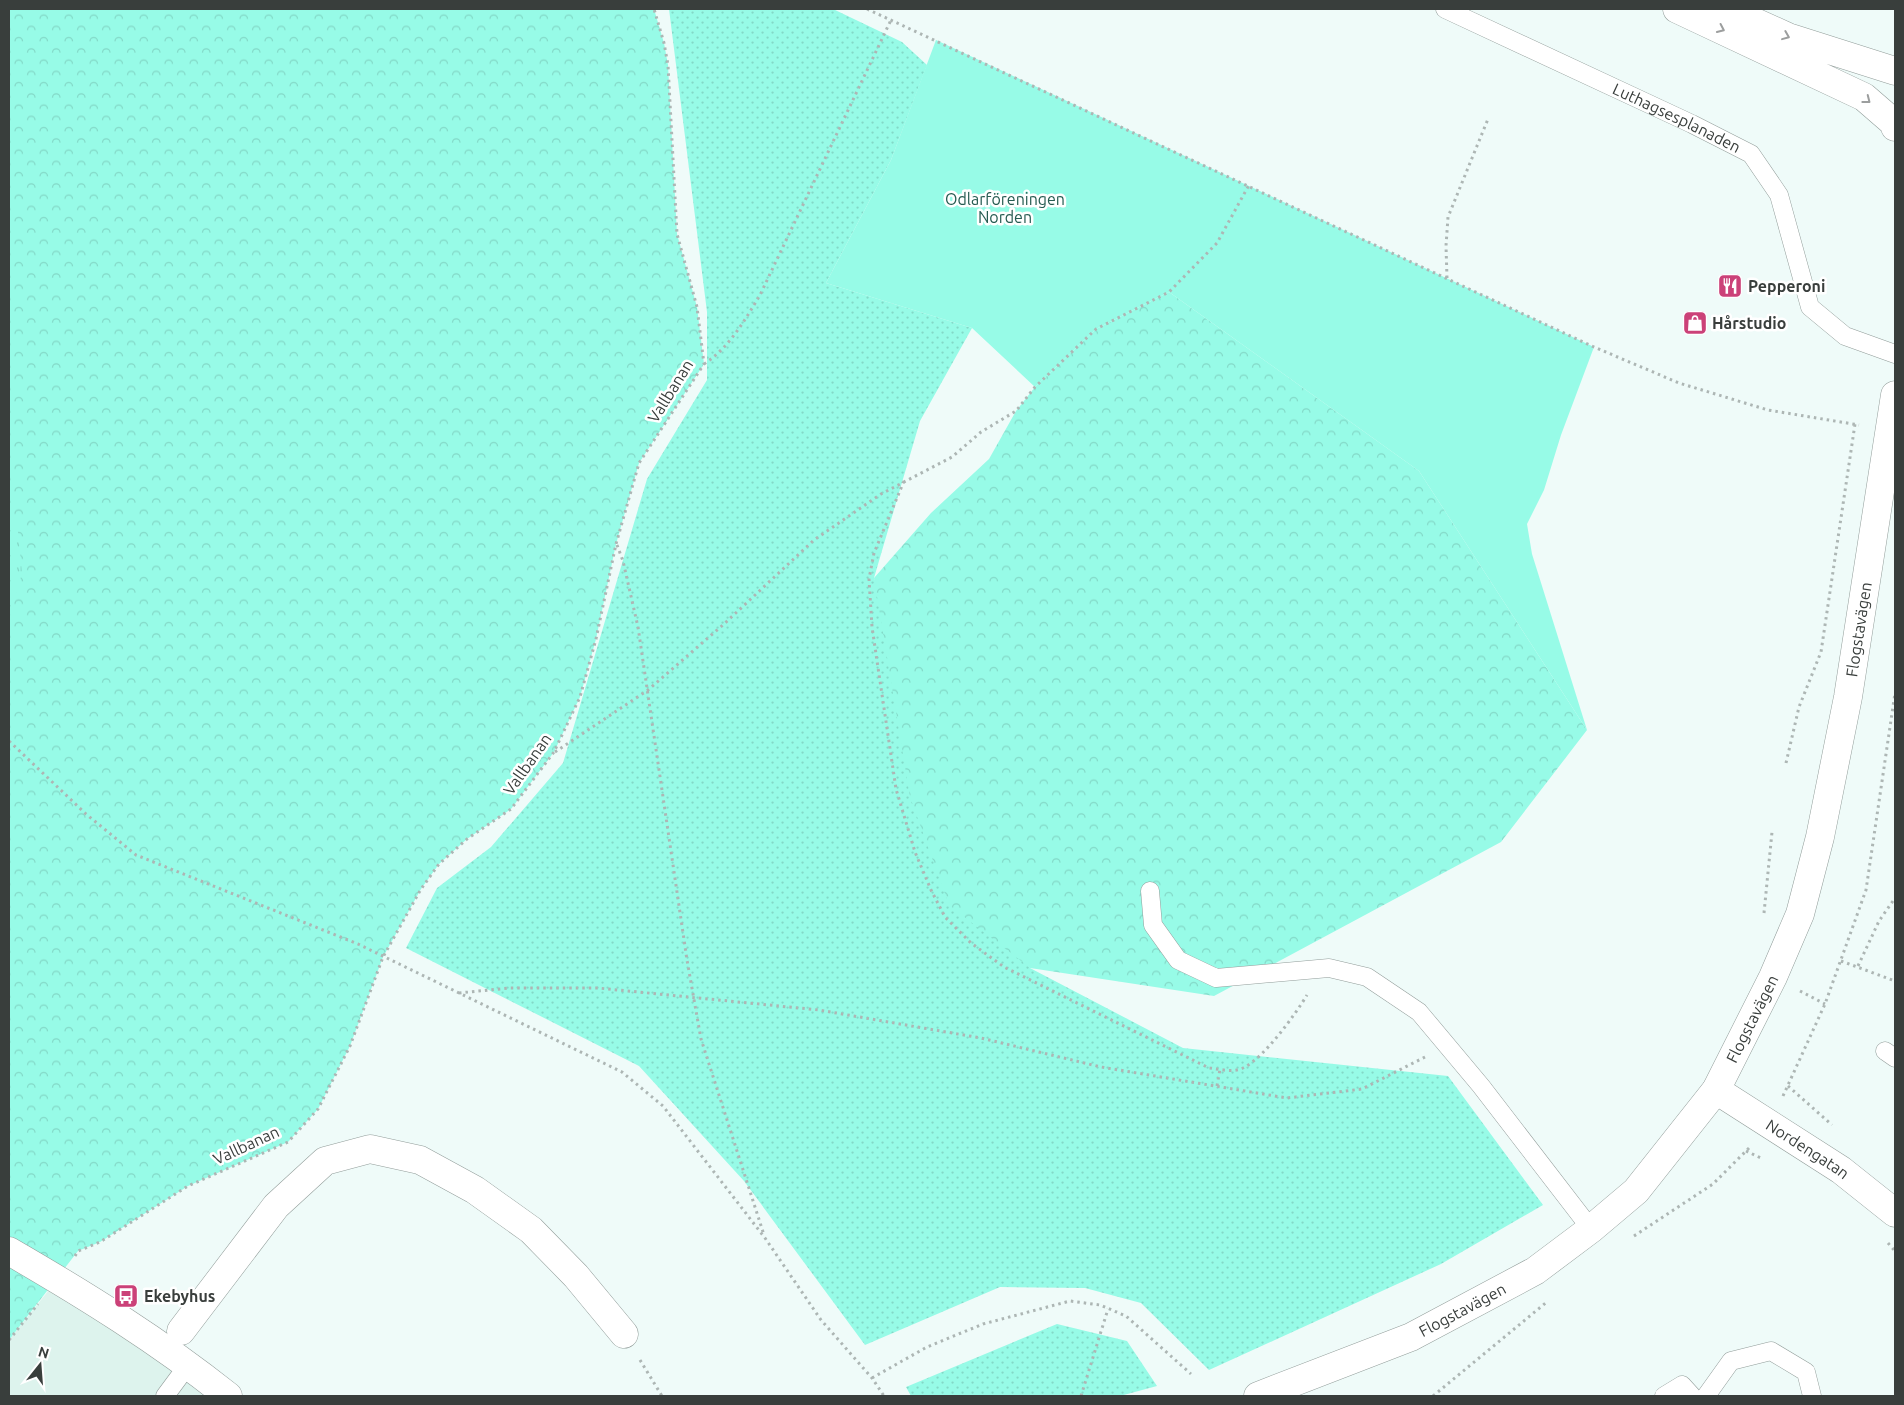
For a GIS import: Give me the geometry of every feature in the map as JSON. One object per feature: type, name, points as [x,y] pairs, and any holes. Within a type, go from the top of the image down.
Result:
[{"type":"street","points":[[1677,9],[1864,97],[1894,123],[1895,127]]},
{"type":"street","points":[[1726,9],[1788,37],[1895,71]]},
{"type":"street","name":"Flogstavägen","points":[[1258,1396],[1411,1337],[1535,1271],[1591,1229],[1636,1191],[1716,1090],[1773,977],[1800,914],[1820,837],[1848,697],[1895,395]]},
{"type":"street","name":"Nordengatan","points":[[1716,1090],[1841,1170],[1895,1213]]},
{"type":"street","points":[[181,1332],[276,1206],[325,1161],[370,1149],[420,1160],[475,1190],[523,1224],[576,1276],[624,1334]]},
{"type":"street","points":[[9,1251],[100,1304],[188,1365],[228,1396]]},
{"type":"lane","name":"Luthagsesplanaden","points":[[1445,9],[1692,124],[1751,154],[1779,195],[1810,307],[1845,336],[1895,354]]},
{"type":"lane","points":[[1150,891],[1153,925],[1178,960],[1216,978],[1323,969],[1367,978],[1419,1012],[1448,1046],[1591,1229]]},
{"type":"lane","points":[[1706,1396],[1731,1361],[1771,1351],[1806,1372],[1812,1396]]},
{"type":"lane","points":[[165,1396],[188,1365]]},
{"type":"lane","points":[[1664,1396],[1682,1384],[1692,1396]]},
{"type":"path","name":"Vallbanan","points":[[9,1340],[58,1280],[78,1252],[100,1242],[188,1186],[288,1142],[318,1110],[350,1046],[383,957],[421,889],[439,864],[467,839],[511,809],[554,752],[580,697],[596,639],[616,544],[640,463],[704,364],[697,307],[676,234],[668,65],[654,9]]},
{"type":"path","points":[[867,9],[1447,278],[1679,383],[1768,410],[1855,424],[1821,652],[1799,707],[1786,763]]},
{"type":"path","points":[[704,364],[715,357],[741,326],[760,295],[891,20]]},
{"type":"path","points":[[1447,278],[1446,246],[1448,217],[1488,119]]},
{"type":"path","points":[[554,752],[648,690],[724,624],[814,540],[881,494],[952,457],[981,432],[1016,411],[1035,388],[1096,329],[1169,292],[1216,243],[1249,185]]},
{"type":"path","points":[[904,481],[874,553],[869,579],[872,627],[896,788],[915,852],[945,917],[971,943],[1004,967],[1209,1068],[1233,1071],[1244,1068],[1263,1052],[1304,1000],[1323,969]]},
{"type":"path","points":[[616,544],[623,561],[648,690],[692,997],[708,1065],[765,1238]]},
{"type":"path","points":[[9,741],[86,814],[136,855],[208,882],[358,944],[622,1072],[663,1106],[765,1238],[821,1320],[872,1378],[884,1396]]},
{"type":"path","points":[[1858,966],[1879,921],[1895,898]]},
{"type":"path","points":[[1841,961],[1895,981]]},
{"type":"path","points":[[460,993],[510,988],[523,990],[576,988],[692,997],[769,1007],[819,1010],[982,1038],[1101,1067],[1287,1098],[1362,1089],[1448,1046]]},
{"type":"path","points":[[1217,1086],[1220,1069]]},
{"type":"path","points":[[872,1378],[927,1347],[983,1324],[1070,1301],[1100,1305],[1126,1316],[1191,1374]]},
{"type":"path","points":[[1081,1396],[1108,1309]]},
{"type":"path","points":[[624,1334],[662,1396]]},
{"type":"shaded area","points":[[49,1290],[91,1315],[180,1375],[206,1396],[9,1396],[9,1340]]},
{"type":"green space","points":[[9,9],[654,9],[668,65],[677,234],[697,307],[704,364],[639,463],[616,544],[596,639],[580,697],[554,752],[511,809],[467,839],[439,864],[421,889],[383,957],[350,1046],[318,1109],[288,1142],[188,1186],[100,1242],[78,1251],[9,1340]]},
{"type":"green space","points":[[669,9],[833,9],[902,42],[927,65],[891,160],[826,283],[972,328],[920,421],[874,578],[1030,968],[1183,1048],[1448,1076],[1543,1205],[1441,1264],[1209,1370],[1141,1303],[1085,1288],[1000,1287],[865,1345],[744,1181],[639,1066],[406,948],[437,888],[491,847],[563,763],[647,479],[707,380],[707,312]]},
{"type":"green space","name":"Odlarföreningen Norden","points":[[936,40],[1594,347],[1561,435],[1544,490],[1527,524],[1532,554],[1587,730],[1419,471],[1169,292],[1096,329],[1035,387],[972,328],[826,283],[891,160]]},
{"type":"green space","points":[[1169,292],[1419,471],[1587,730],[1501,842],[1214,996],[1030,968],[949,905],[910,797],[874,578],[931,513],[989,459],[1016,411],[1035,387],[1096,329]]},
{"type":"green space","points":[[9,514],[17,522],[22,573],[9,621]]},
{"type":"green space","points":[[1057,1324],[1127,1341],[1157,1386],[1120,1396],[911,1396],[906,1387]]},
{"type":"place","name":"Pepperoni","points":[[1730,286]]},
{"type":"place","name":"Hårstudio","points":[[1695,323]]},
{"type":"place","name":"Ekebyhus","points":[[126,1296]]}]
